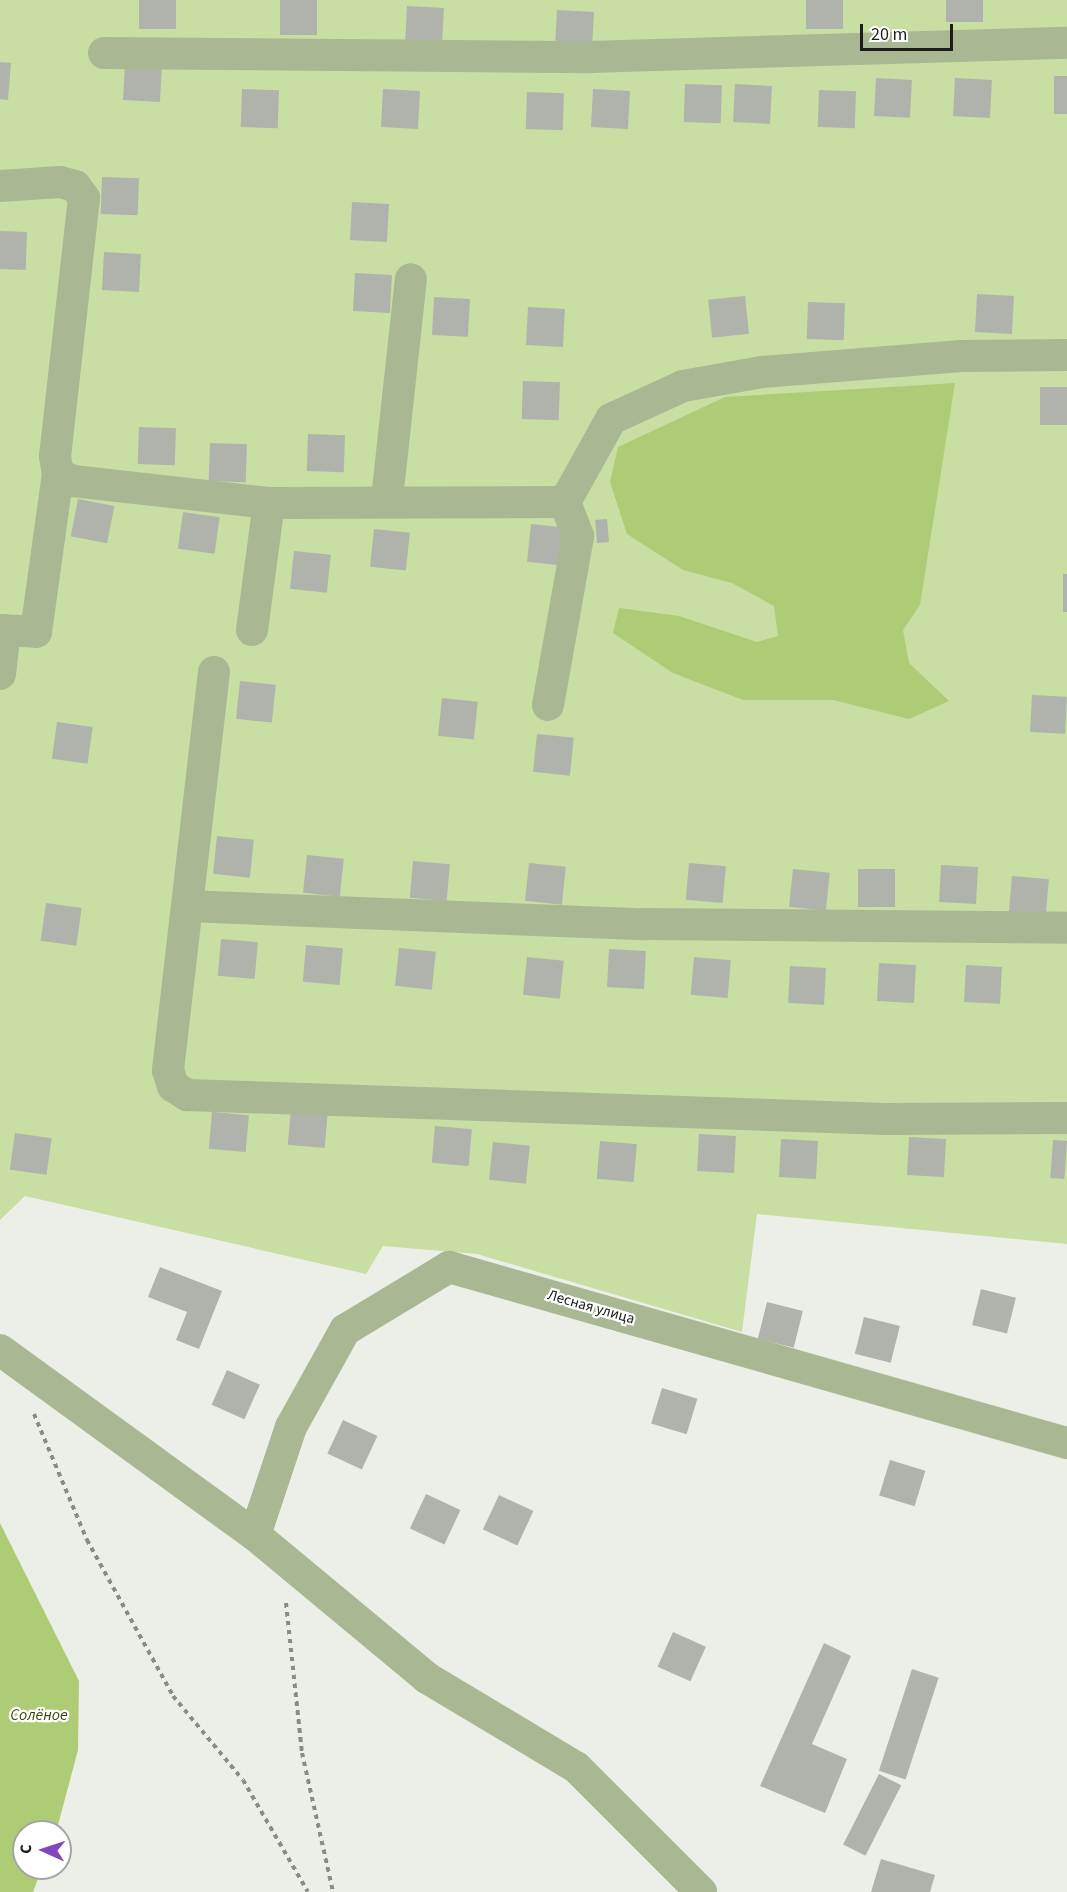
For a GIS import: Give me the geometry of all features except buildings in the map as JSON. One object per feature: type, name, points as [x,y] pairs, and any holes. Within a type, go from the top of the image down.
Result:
[{"type":"street","points":[[104,53],[589,57],[1067,43]]},
{"type":"street","points":[[0,186],[60,182],[75,186],[84,198],[55,456],[58,474],[36,632],[2,630],[0,674]]},
{"type":"street","points":[[387,499],[411,279]]},
{"type":"street","points":[[565,502],[612,419],[683,387],[762,372],[961,356],[1067,355]]},
{"type":"street","points":[[58,474],[72,481],[269,503],[387,499],[565,502]]},
{"type":"street","points":[[548,705],[578,536],[565,502]]},
{"type":"street","points":[[252,630],[269,503]]},
{"type":"street","points":[[213,672],[168,1070],[173,1086],[187,1095],[886,1119],[1067,1118]]},
{"type":"street","points":[[187,906],[645,924],[1067,928]]},
{"type":"street","name":"Лесная улица","points":[[255,1535],[291,1427],[345,1330],[449,1267],[1067,1443]]},
{"type":"street","points":[[0,1350],[255,1535],[427,1678],[576,1767],[700,1892]]},
{"type":"path","points":[[31,1408],[87,1540],[173,1696],[243,1780],[308,1892]]},
{"type":"path","points":[[282,1558],[302,1754],[333,1892]]},
{"type":"shaded area","points":[[0,0],[1067,0],[1067,1244],[757,1214],[742,1332],[477,1254],[383,1246],[366,1274],[25,1196],[0,1220]]},
{"type":"water","points":[[955,383],[920,605],[903,630],[909,663],[949,701],[909,719],[833,700],[743,700],[673,673],[613,633],[619,608],[679,616],[757,642],[778,636],[774,606],[732,583],[683,570],[627,534],[610,482],[618,447],[725,397]]},
{"type":"water","name":"Солёное","points":[[0,1523],[79,1681],[78,1750],[59,1820],[12,1820],[12,1880],[38,1880],[33,1892],[0,1892]]}]
